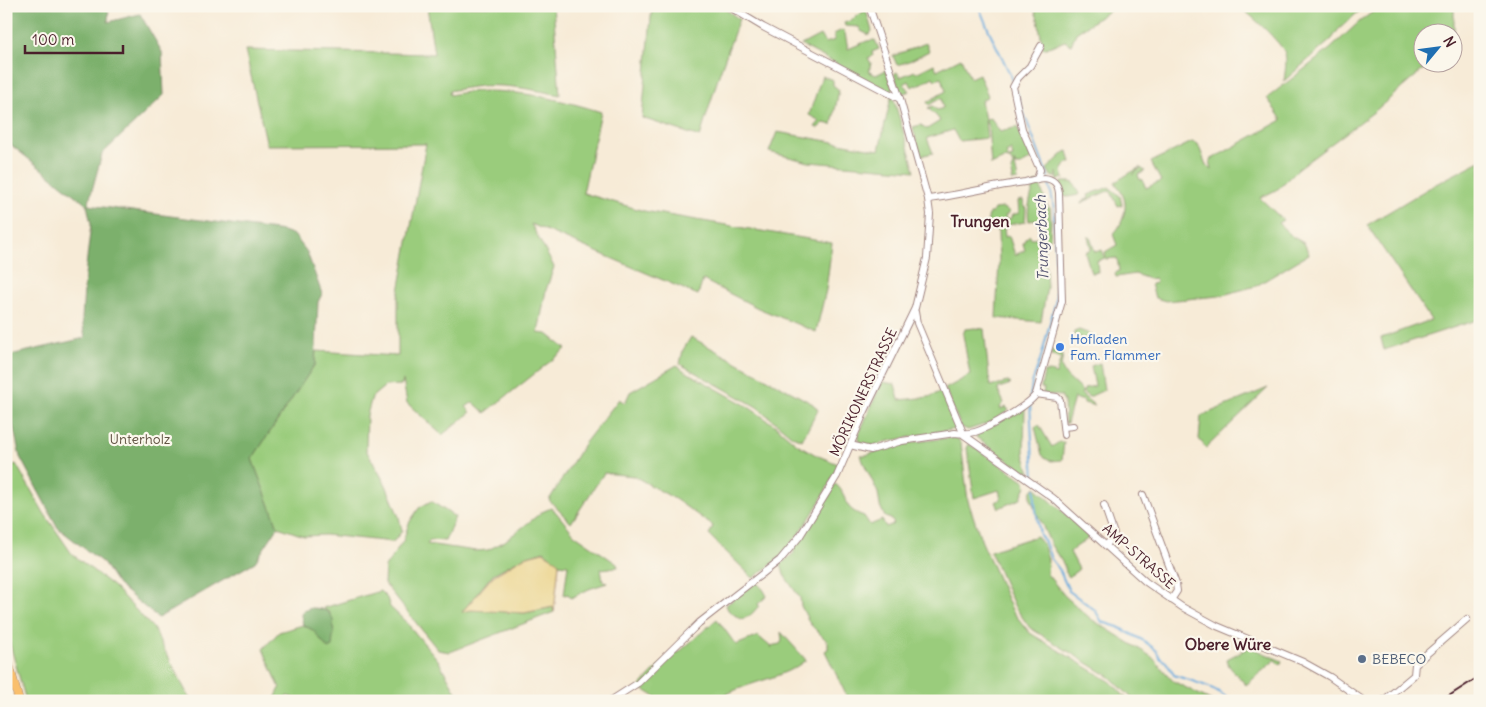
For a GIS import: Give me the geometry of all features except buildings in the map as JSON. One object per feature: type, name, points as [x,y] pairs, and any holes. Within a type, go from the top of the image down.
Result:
[{"type":"main road","points":[[6,652],[19,701]]},
{"type":"street","points":[[728,6],[763,27],[900,99]]},
{"type":"street","name":"MÖRIKONERSTRASSE","points":[[610,701],[638,683],[699,623],[774,566],[789,552],[832,486],[875,388],[915,308],[927,258],[930,214],[928,199],[900,99],[869,6]]},
{"type":"street","points":[[1040,178],[1040,170],[1022,129],[1014,99],[1013,87],[1018,78],[1030,66],[1041,46]]},
{"type":"street","points":[[850,445],[871,450],[902,441],[975,432],[1027,403],[1035,396],[1062,301],[1059,192],[1057,184],[1054,181],[1040,178],[958,195],[928,199]]},
{"type":"street","points":[[915,308],[917,323],[964,434]]},
{"type":"street","points":[[1035,396],[1060,398],[1064,435]]},
{"type":"street","points":[[1064,427],[1074,426]]},
{"type":"street","name":"AMP-STRASSE","points":[[964,434],[1053,498],[1146,582],[1171,600],[1217,626],[1309,665],[1364,701]]},
{"type":"street","points":[[1143,495],[1176,584],[1176,591],[1171,600]]},
{"type":"street","points":[[1104,505],[1114,534],[1112,540],[1106,545]]},
{"type":"street","points":[[1383,701],[1414,675],[1415,664],[1467,619]]},
{"type":"green space","name":"Unterholz","points":[[6,6],[109,6],[108,22],[140,14],[162,52],[164,95],[102,154],[88,205],[283,231],[294,235],[307,252],[322,294],[318,302],[315,364],[252,459],[278,527],[255,562],[158,618],[118,585],[103,563],[58,528],[20,457],[6,393],[6,356],[85,338],[82,319],[91,224],[87,205],[6,141]]},
{"type":"green space","points":[[427,6],[553,6],[560,95],[521,88],[477,86],[449,91],[450,95],[486,91],[526,94],[601,112],[583,193],[644,211],[832,243],[826,290],[816,332],[758,308],[703,280],[698,295],[531,224],[554,267],[546,290],[538,333],[547,334],[566,349],[485,413],[473,402],[466,407],[471,412],[442,435],[407,403],[403,380],[402,385],[385,386],[372,397],[367,415],[366,450],[386,485],[399,517],[402,531],[393,542],[325,535],[304,536],[278,527],[252,459],[315,364],[316,351],[398,356],[398,297],[426,144],[267,145],[245,50],[434,54]]},
{"type":"green space","points":[[652,6],[721,6],[739,19],[700,137],[642,118]]},
{"type":"green space","points":[[1033,6],[1111,6],[1113,8],[1076,33],[1071,45],[1065,41],[1043,49],[1038,19]]},
{"type":"green space","points":[[1237,6],[1365,6],[1338,30],[1332,39],[1284,81],[1285,53],[1256,20]]},
{"type":"green space","points":[[1381,6],[1454,6],[1454,22],[1414,22],[1414,72],[1420,72],[1375,111],[1299,168],[1278,189],[1260,198],[1283,220],[1278,223],[1293,237],[1304,243],[1309,254],[1256,286],[1219,296],[1166,301],[1155,298],[1151,284],[1156,283],[1155,278],[1149,279],[1135,274],[1116,277],[1115,273],[1119,271],[1117,258],[1106,259],[1105,252],[1117,245],[1113,234],[1120,225],[1125,212],[1124,198],[1115,182],[1140,167],[1132,175],[1141,168],[1145,171],[1138,175],[1146,188],[1161,181],[1151,162],[1192,142],[1198,144],[1206,165],[1212,170],[1210,160],[1282,120],[1267,98],[1330,49],[1359,22]]},
{"type":"green space","points":[[866,10],[872,31],[869,35],[861,31],[859,27],[845,26],[844,23]]},
{"type":"green space","points":[[842,30],[845,33],[848,49],[867,41],[875,40],[879,49],[872,52],[873,56],[868,58],[871,63],[869,72],[876,75],[886,70],[894,92],[887,91],[801,45],[820,35],[825,43],[835,40],[834,34]]},
{"type":"green space","points":[[926,43],[929,51],[897,65],[893,56]]},
{"type":"green space","points":[[961,58],[970,78],[979,74],[988,96],[981,101],[985,119],[991,118],[1000,132],[1017,127],[1032,159],[1021,165],[1016,165],[1014,161],[1018,180],[1012,181],[1011,170],[1013,165],[1009,158],[1013,157],[1011,150],[1006,153],[1009,161],[1006,158],[991,165],[988,126],[985,120],[987,138],[959,141],[953,130],[927,138],[933,153],[920,156],[913,127],[921,125],[927,129],[940,121],[928,108],[932,106],[937,110],[943,108],[941,98],[929,105],[927,102],[946,91],[941,78],[935,80],[933,77],[912,87],[909,81],[904,84],[910,91],[901,94],[894,74],[897,72],[900,77],[915,71],[916,73],[934,64],[937,70]]},
{"type":"green space","points":[[822,76],[833,80],[833,85],[839,90],[832,125],[824,123],[818,128],[815,127],[820,121],[809,115]]},
{"type":"green space","points":[[892,93],[915,171],[809,162],[769,152],[777,132],[879,150]]},
{"type":"green space","points":[[1068,151],[1071,163],[1067,163],[1062,171],[1064,179],[1062,178],[1058,181],[1057,172],[1056,178],[1051,176],[1047,169]]},
{"type":"green space","points":[[1480,161],[1480,319],[1384,350],[1381,338],[1431,320],[1367,225],[1434,185]]},
{"type":"green space","points":[[1039,182],[1047,206],[1050,208],[1051,222],[1050,239],[1044,243],[1047,287],[1041,322],[996,318],[999,262],[998,231],[985,229],[989,213],[992,213],[994,209],[1003,208],[1010,212],[1005,216],[1006,220],[1010,219],[1012,215],[1019,213],[1018,201],[1023,200],[1024,207],[1026,208],[1025,222],[1008,225],[1008,228],[1004,228],[1005,237],[1009,236],[1015,255],[1025,250],[1023,244],[1025,239],[1030,235],[1031,238],[1041,237],[1037,220],[1029,221],[1028,216],[1035,183]]},
{"type":"green space","points":[[1062,182],[1074,183],[1080,194],[1068,197],[1063,196],[1060,185]]},
{"type":"green space","points":[[1109,187],[1120,196],[1122,205],[1118,206],[1110,190],[1081,203],[1089,198],[1088,195]]},
{"type":"green space","points":[[1088,237],[1090,237],[1095,252],[1102,250],[1105,258],[1097,261],[1098,272],[1091,273],[1085,252],[1091,249]]},
{"type":"green space","points":[[965,329],[984,329],[990,386],[1008,382],[1011,384],[998,390],[1004,403],[1000,407],[1001,409],[1006,407],[1009,410],[992,422],[968,430],[961,427],[945,389],[970,375],[963,335]]},
{"type":"green space","points":[[1079,330],[1093,335],[1093,338],[1104,339],[1103,342],[1074,336],[1074,332]]},
{"type":"green space","points":[[691,337],[813,404],[818,410],[802,440],[792,436],[757,407],[680,364],[683,350]]},
{"type":"green space","points":[[1053,350],[1063,355],[1061,367],[1066,376],[1083,392],[1085,388],[1095,386],[1091,366],[1100,363],[1104,390],[1089,397],[1082,392],[1081,394],[1095,406],[1074,398],[1067,423],[1065,423],[1064,402],[1061,396],[1043,394],[1044,388],[1041,388],[1044,372],[1056,374],[1061,358],[1051,355]]},
{"type":"green space","points":[[677,365],[747,406],[776,426],[797,444],[816,455],[838,464],[820,501],[795,540],[778,559],[753,578],[709,535],[713,526],[675,499],[634,476],[604,473],[571,523],[549,500],[584,444],[619,399],[625,403],[630,392]]},
{"type":"green space","points":[[882,382],[895,384],[899,400],[929,397],[942,391],[954,416],[956,429],[889,441],[864,448],[859,442],[858,436]]},
{"type":"green space","points":[[1268,388],[1206,448],[1199,439],[1201,416]]},
{"type":"green space","points":[[1025,407],[1024,453],[1030,473],[1014,465],[976,437],[979,433]]},
{"type":"green space","points":[[1039,425],[1052,447],[1059,442],[1064,442],[1062,460],[1051,461],[1042,455],[1035,427]]},
{"type":"green space","points":[[956,437],[961,443],[968,501],[982,542],[1013,612],[1030,633],[1111,682],[1129,701],[849,701],[825,651],[828,649],[828,642],[810,624],[801,606],[800,598],[784,575],[781,564],[795,552],[792,550],[835,484],[842,492],[851,509],[864,516],[870,525],[882,520],[886,527],[894,524],[891,519],[885,517],[880,506],[878,493],[860,455],[907,443]]},
{"type":"green space","points":[[969,444],[1025,481],[1026,486],[1020,499],[999,508],[996,502],[1001,499],[999,490],[974,498],[967,448]]},
{"type":"green space","points":[[16,464],[44,513],[72,554],[114,587],[153,628],[191,701],[26,701],[6,630],[6,467]]},
{"type":"green space","points":[[1035,487],[1090,536],[1070,552],[1079,569],[1069,577],[1064,565],[1051,545],[1030,497]]},
{"type":"green space","points":[[431,501],[455,517],[445,541],[430,540],[427,544],[476,551],[488,550],[505,541],[542,512],[551,508],[574,534],[617,564],[618,567],[601,569],[603,581],[607,583],[571,598],[568,594],[564,595],[568,565],[559,564],[544,551],[524,557],[493,574],[462,612],[471,610],[525,613],[554,607],[554,612],[450,652],[438,650],[384,583],[385,567],[403,541],[409,523],[419,508]]},
{"type":"green space","points":[[1037,536],[1044,546],[1048,559],[1047,574],[1065,596],[1091,619],[1152,657],[1173,681],[1212,701],[1135,701],[1110,677],[1030,628],[1015,607],[990,551]]},
{"type":"green space","points":[[756,582],[767,596],[758,604],[759,606],[751,615],[740,619],[728,610],[726,605]]},
{"type":"green space","points":[[380,591],[387,598],[390,607],[406,622],[438,660],[461,701],[303,701],[287,696],[284,701],[274,701],[280,688],[263,649],[279,632],[303,625],[313,630],[329,649],[330,613],[323,608]]},
{"type":"green space","points":[[311,608],[326,611],[333,620],[332,647],[328,649],[313,630],[303,625],[301,615],[303,611]]},
{"type":"green space","points":[[717,619],[736,645],[758,636],[772,648],[770,646],[780,644],[782,641],[781,632],[806,660],[788,671],[727,694],[724,701],[662,701],[639,687],[675,650],[678,653]]},
{"type":"green space","points":[[1250,647],[1282,661],[1280,665],[1275,660],[1246,685],[1229,666],[1227,659]]},
{"type":"sand","points":[[543,552],[559,564],[554,612],[553,607],[524,613],[471,610],[462,612],[493,576],[524,557]]},
{"type":"waterway","name":"Trungerbach","points":[[979,6],[1014,83]]},
{"type":"waterway","name":"Trungerbach","points":[[1016,90],[1048,177]]},
{"type":"waterway","name":"Trungerbach","points":[[1030,397],[1032,383],[1042,354],[1056,299],[1054,208],[1049,182]]},
{"type":"waterway","name":"Trungerbach","points":[[1030,402],[1034,480]]},
{"type":"waterway","name":"Trungerbach","points":[[1035,489],[1035,504],[1040,535],[1069,591],[1095,610],[1102,622],[1118,627],[1156,650],[1174,675],[1211,688],[1230,701]]},
{"type":"railway","points":[[1441,701],[1480,676]]},
{"type":"place","name":"Hofladen Fam. Flammer","points":[[1060,347]]},
{"type":"place","name":"BEBECO","points":[[1362,659]]},
{"type":"district","name":"Trungen","points":[[980,221]]},
{"type":"district","name":"Obere Würe","points":[[1228,644]]}]
